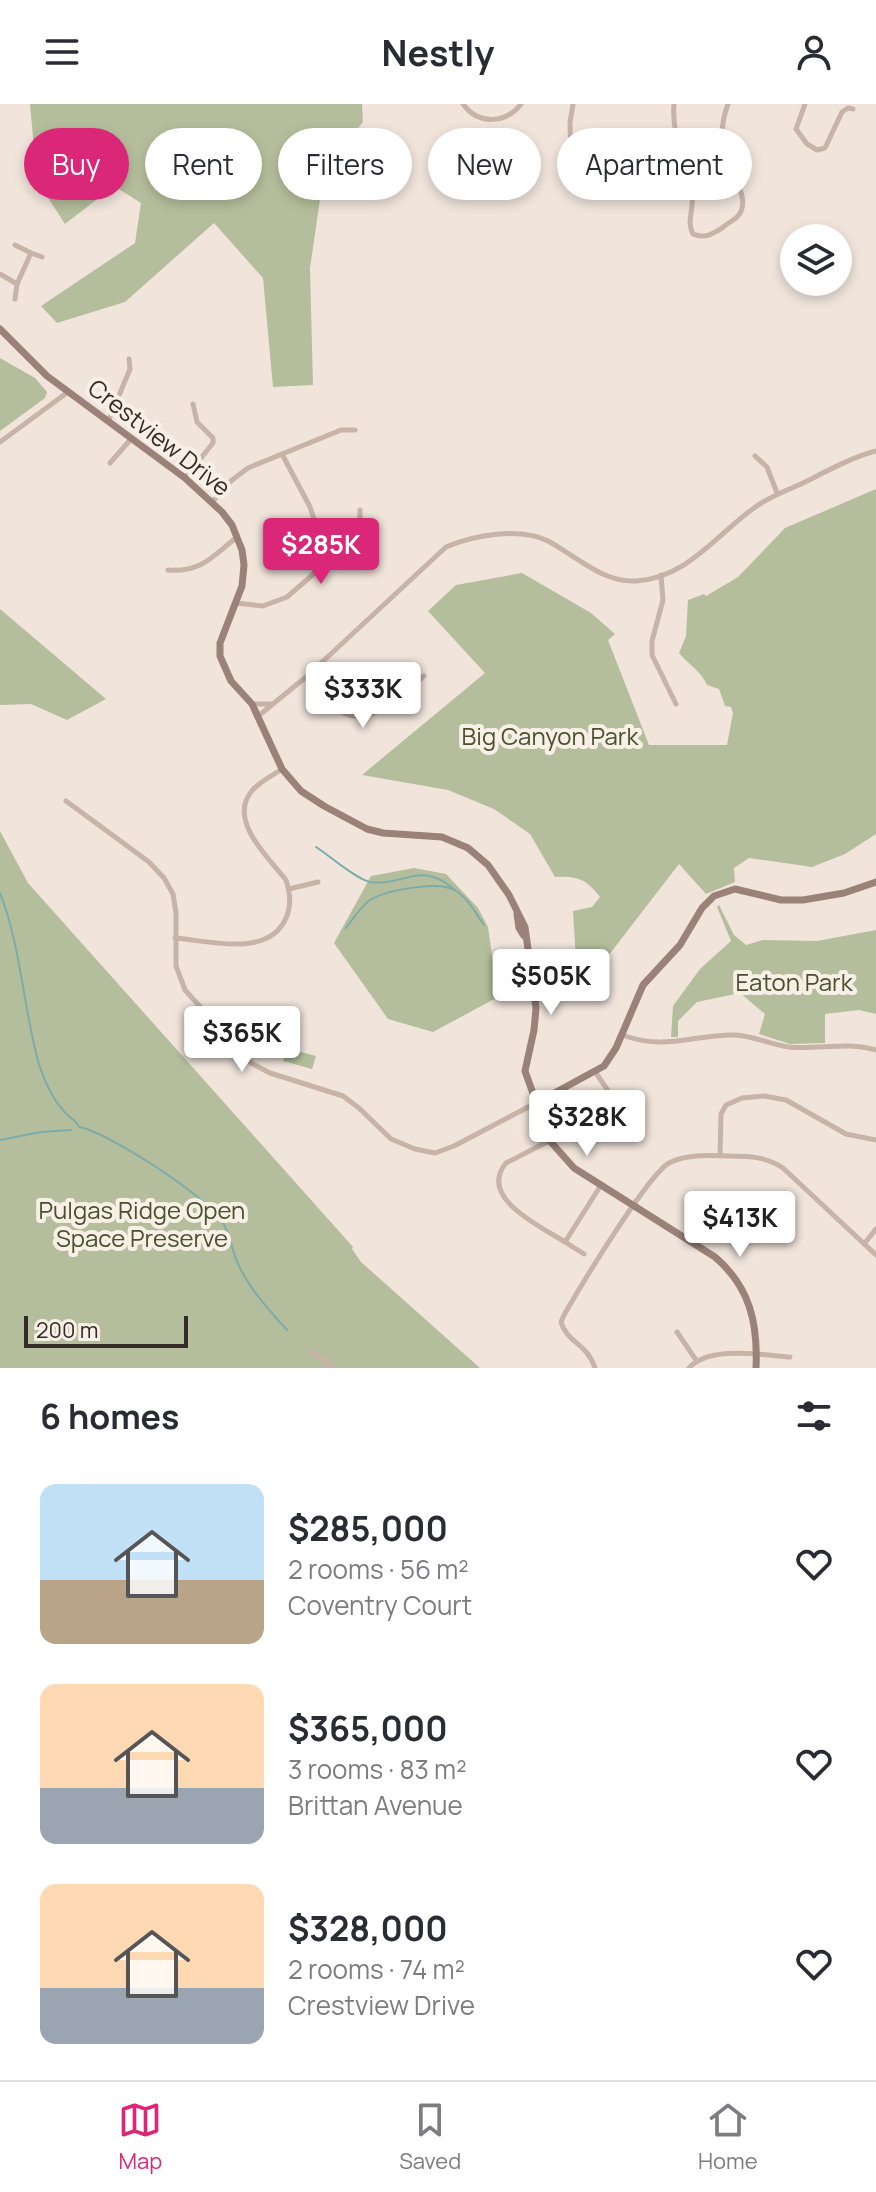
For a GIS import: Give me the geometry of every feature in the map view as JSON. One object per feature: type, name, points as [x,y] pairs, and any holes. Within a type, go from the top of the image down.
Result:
[{"type":"street","points":[[463,104],[477,117],[489,120],[506,117],[521,104]]},
{"type":"street","points":[[570,128],[573,104]]},
{"type":"street","points":[[674,104],[675,133],[692,196],[690,229],[702,237],[718,231],[741,211],[737,180],[723,150],[728,104]]},
{"type":"street","points":[[805,104],[796,129],[807,144],[817,150],[825,148],[842,112],[853,109]]},
{"type":"street","points":[[15,245],[42,257]]},
{"type":"street","points":[[15,299],[17,284],[31,253]]},
{"type":"street","points":[[0,274],[17,284]]},
{"type":"street","name":"Crestview Drive","points":[[0,329],[47,376],[185,478],[232,525],[238,536],[244,565],[242,586],[220,643],[220,656],[226,673],[252,704],[282,769],[301,791],[367,829],[442,837],[468,848],[488,865],[522,919],[536,1019],[525,1071],[550,1141],[574,1168],[635,1204],[715,1257],[731,1272],[750,1305],[757,1336],[756,1368]]},
{"type":"street","points":[[108,423],[130,369],[129,359]]},
{"type":"street","points":[[0,442],[68,392]]},
{"type":"street","points":[[185,478],[213,443],[213,438],[197,422],[193,404]]},
{"type":"street","points":[[212,502],[248,468],[341,430],[355,430]]},
{"type":"street","points":[[110,463],[131,439]]},
{"type":"street","points":[[257,717],[306,677],[446,547],[463,540],[514,534],[531,536],[546,540],[603,574],[620,580],[639,581],[683,566],[702,554],[752,509],[777,493],[876,451]]},
{"type":"street","points":[[282,454],[310,507],[328,561]]},
{"type":"street","points":[[755,456],[767,467],[777,493]]},
{"type":"street","points":[[236,603],[254,606],[275,603],[287,597],[353,540],[360,523],[360,510]]},
{"type":"street","points":[[168,570],[180,571],[207,563],[238,536]]},
{"type":"street","points":[[661,575],[663,600],[652,641],[652,655],[676,704]]},
{"type":"street","points":[[306,677],[336,709],[356,716],[370,715],[381,709],[424,676]]},
{"type":"street","points":[[252,704],[273,704]]},
{"type":"street","points":[[175,938],[260,942],[283,925],[289,913],[286,880],[248,831],[244,812],[248,794],[282,769]]},
{"type":"street","points":[[66,801],[149,862],[164,878],[173,894],[176,966],[185,990],[251,1063],[270,1073],[343,1096],[391,1139],[435,1153],[596,1073],[609,1059],[622,1035],[643,985],[680,945],[702,908],[714,896],[735,889],[781,900],[803,900],[844,893],[876,882]]},
{"type":"street","points":[[289,889],[318,882]]},
{"type":"street","points":[[622,1035],[657,1044],[731,1035],[749,1036],[793,1048],[850,1045],[876,1050]]},
{"type":"street","points":[[596,1073],[621,1110]]},
{"type":"street","points":[[720,1155],[721,1114],[726,1105],[742,1098],[764,1096],[786,1100],[846,1134],[876,1140]]},
{"type":"street","points":[[550,1141],[506,1163],[498,1181],[502,1195],[512,1207],[584,1254]]},
{"type":"street","points":[[595,1368],[590,1355],[566,1334],[561,1322],[635,1204],[657,1172],[670,1163],[684,1158],[720,1155],[770,1160],[783,1168],[876,1255]]},
{"type":"street","points":[[565,1242],[601,1185]]},
{"type":"street","points":[[864,1244],[876,1229]]},
{"type":"street","points":[[677,1332],[696,1360]]},
{"type":"street","points":[[312,1352],[333,1368]]},
{"type":"street","points":[[689,1368],[696,1360],[711,1354],[790,1357]]},
{"type":"green space","points":[[30,104],[362,104],[363,122],[358,128],[278,128],[278,200],[320,200],[310,268],[313,385],[273,387],[263,278],[214,223],[125,302],[57,323],[41,306],[135,243],[141,203],[129,195],[129,128],[32,128]]},
{"type":"green space","points":[[49,200],[96,200],[65,224]]},
{"type":"green space","points":[[0,358],[35,378],[47,392],[45,398],[0,431]]},
{"type":"green space","name":"Big Canyon Park","points":[[876,489],[876,834],[845,854],[812,867],[749,858],[734,868],[735,882],[706,894],[679,864],[578,995],[573,911],[592,907],[600,897],[590,886],[576,878],[555,877],[530,834],[494,809],[448,790],[362,775],[485,673],[428,611],[456,585],[522,573],[591,613],[615,634],[608,640],[649,745],[727,745],[733,713],[731,707],[725,706],[719,689],[707,685],[679,653],[686,636],[688,600],[706,596],[738,577],[785,528]]},
{"type":"green space","points":[[0,609],[106,699],[67,720],[31,704],[0,705]]},
{"type":"green space","name":"Pulgas Ridge Open Space Preserve","points":[[0,831],[28,883],[353,1247],[361,1262],[480,1368],[0,1368]]},
{"type":"green space","points":[[414,868],[446,874],[478,908],[488,927],[498,997],[433,1032],[388,1019],[334,943],[371,876]]},
{"type":"green space","name":"Eaton Park","points":[[719,905],[734,935],[746,945],[763,940],[817,941],[876,930],[876,1014],[859,1010],[825,1014],[825,1043],[790,1044],[759,1034],[765,1014],[740,993],[697,1002],[678,1021],[678,1037],[671,1037],[673,1006],[700,969],[731,941],[717,907]]},
{"type":"green space","points":[[286,1048],[316,1056],[312,1069],[283,1061]]},
{"type":"waterway","points":[[316,847],[350,872],[370,882],[382,883],[422,875],[432,876],[455,890]]},
{"type":"waterway","points":[[346,928],[370,900],[400,890],[426,886],[456,891],[484,925]]},
{"type":"waterway","points":[[0,893],[13,934],[38,1061],[55,1099],[79,1127],[133,1152],[197,1196],[212,1210],[225,1226],[249,1284],[287,1330]]},
{"type":"waterway","points":[[0,1140],[71,1130]]}]
